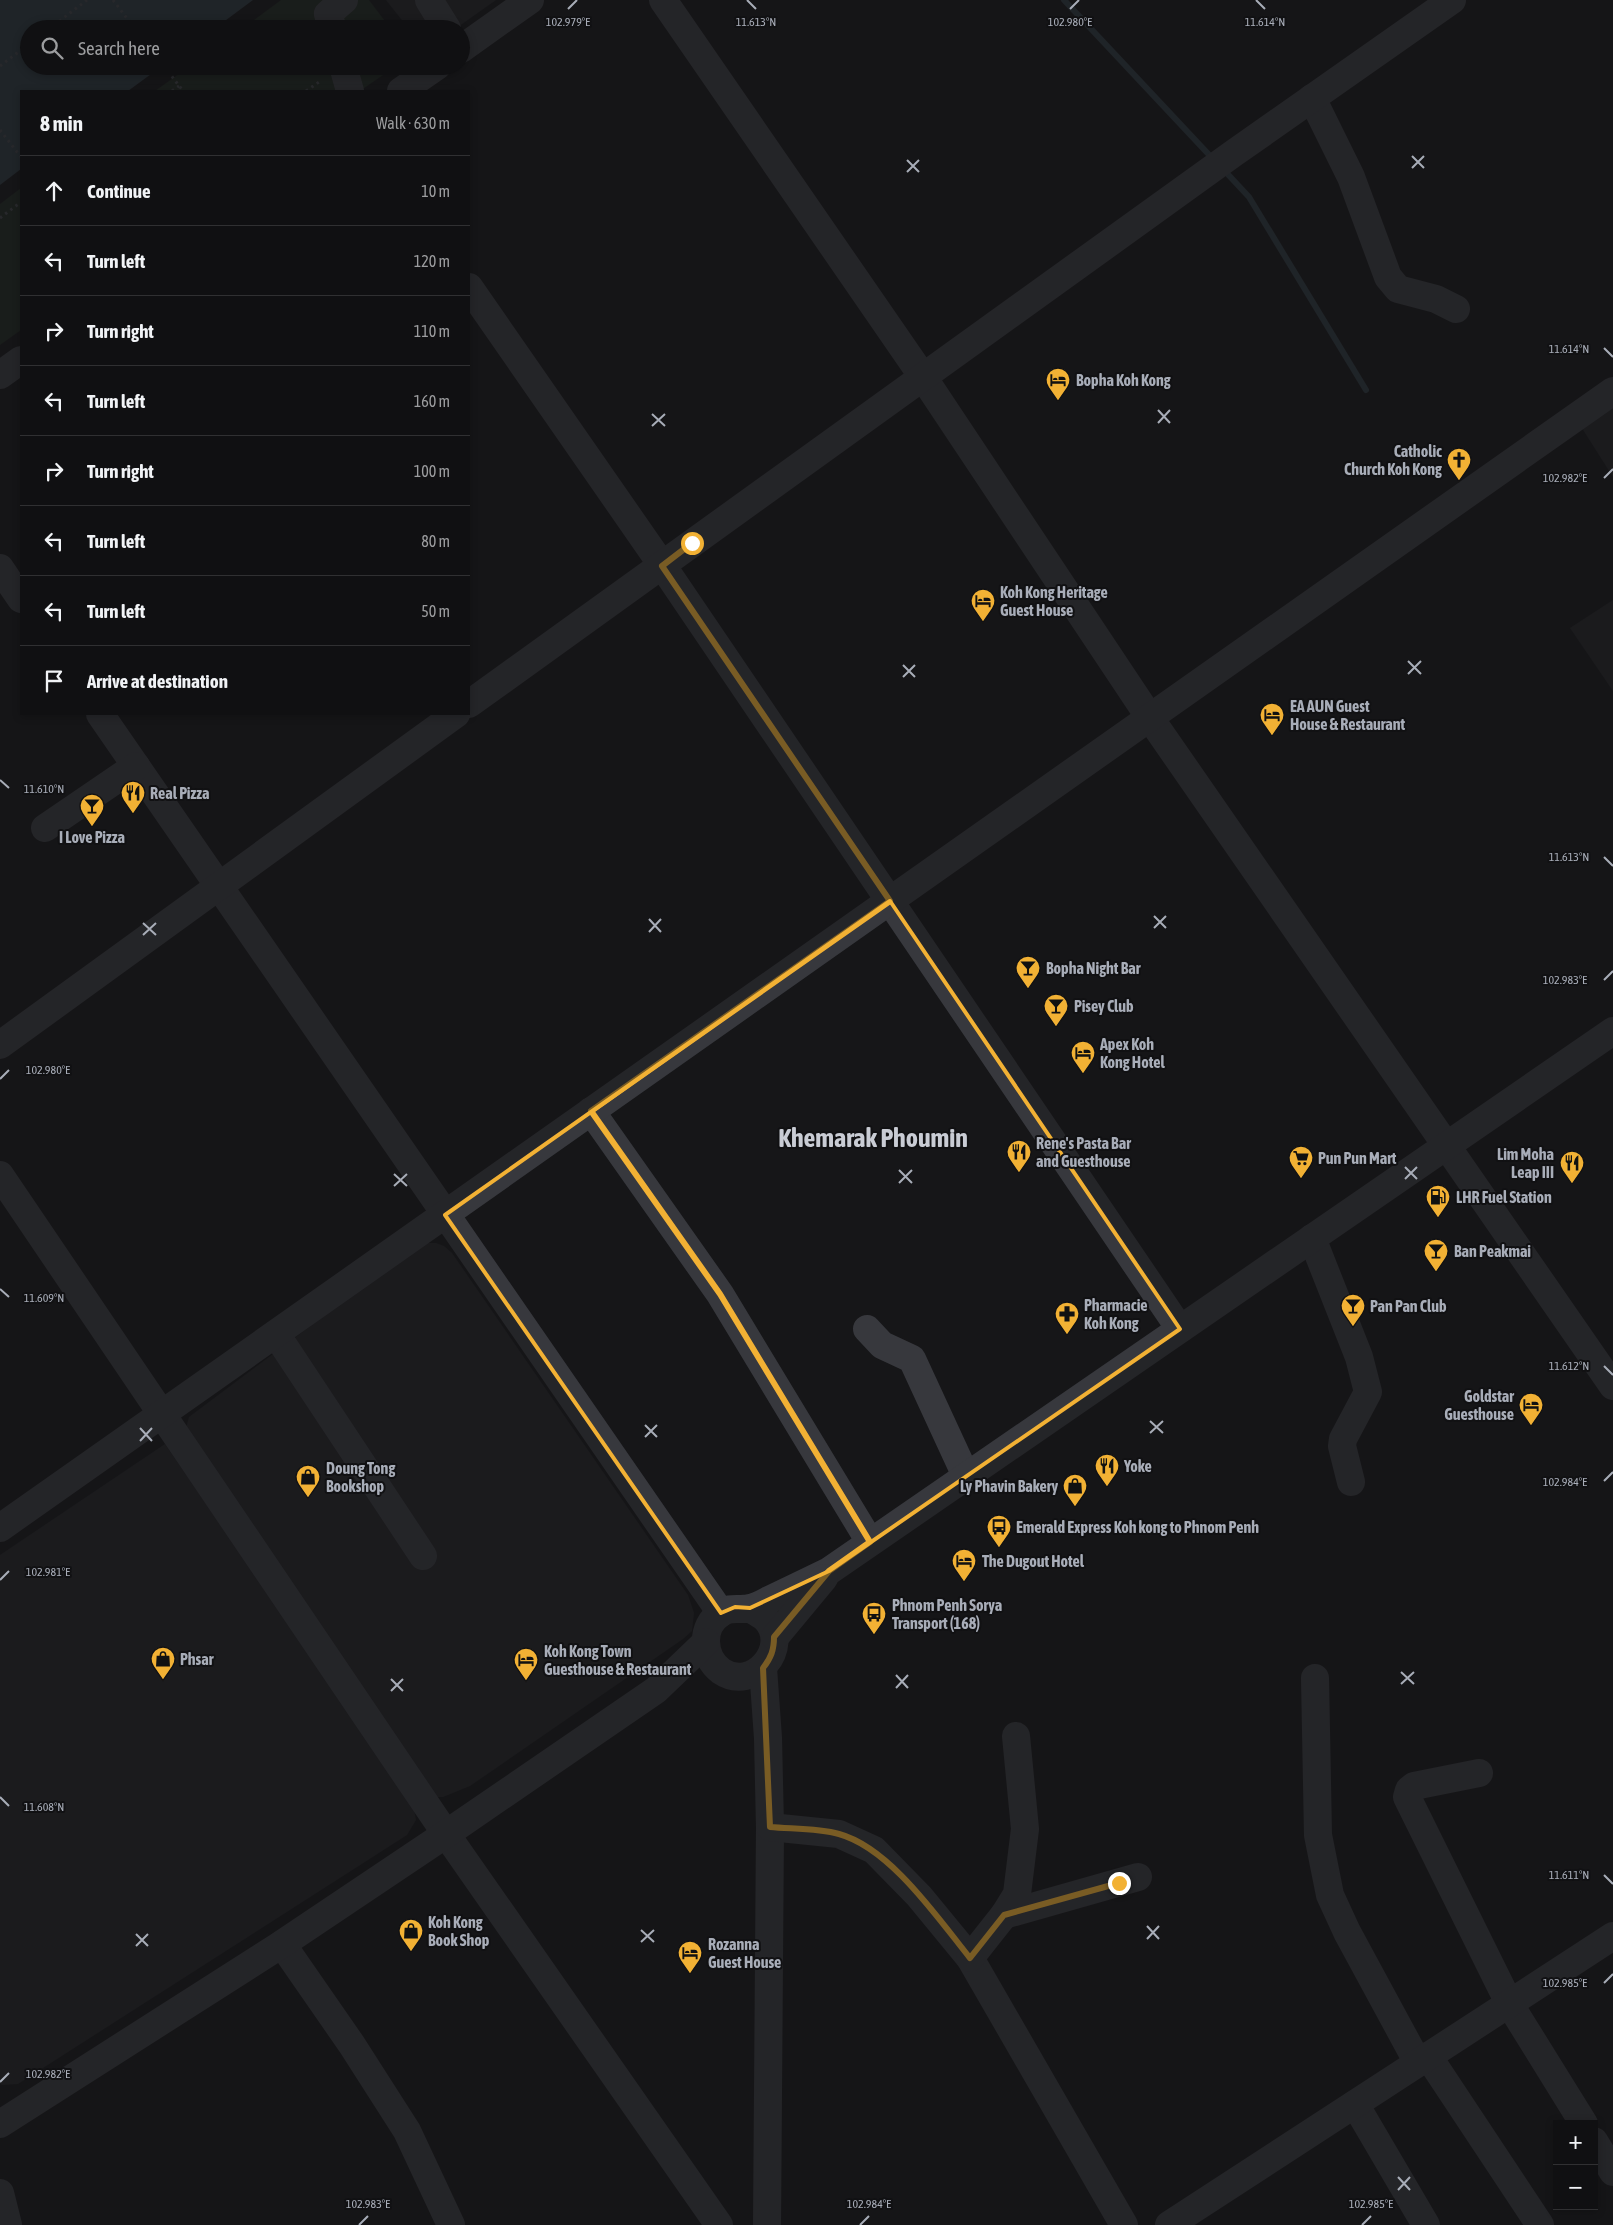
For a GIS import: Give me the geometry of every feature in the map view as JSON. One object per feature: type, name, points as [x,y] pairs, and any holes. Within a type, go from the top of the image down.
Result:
[{"type":"street","points":[[330,20],[328,14],[344,0]]},
{"type":"street","points":[[428,0],[441,20]]},
{"type":"street","points":[[470,43],[530,0]]},
{"type":"street","points":[[663,0],[923,377],[1150,718],[1613,1386]]},
{"type":"street","points":[[470,703],[1199,178],[1452,0]]},
{"type":"street","points":[[346,75],[350,90]]},
{"type":"street","points":[[402,90],[423,75]]},
{"type":"street","points":[[1312,98],[1351,177],[1388,276],[1398,289],[1436,299],[1456,309]]},
{"type":"street","points":[[470,288],[662,566],[1180,1329]]},
{"type":"street","points":[[0,375],[20,361]]},
{"type":"street","points":[[0,1528],[1613,391]]},
{"type":"street","points":[[0,568],[20,598]]},
{"type":"street","points":[[101,715],[444,1215],[721,1613]]},
{"type":"street","points":[[0,1045],[455,715]]},
{"type":"street","points":[[45,828],[136,766]]},
{"type":"street","points":[[767,1713],[729,1673],[710,1658],[706,1642],[707,1631],[712,1620],[721,1613],[735,1607],[750,1608],[829,1571],[1613,1031]]},
{"type":"street","points":[[591,1111],[720,1294],[870,1542]]},
{"type":"street","points":[[0,1175],[446,1834],[719,2225]]},
{"type":"street","points":[[1312,1238],[1359,1356],[1368,1392],[1343,1439],[1342,1446],[1351,1482]]},
{"type":"street","points":[[867,1329],[882,1345],[912,1359],[966,1476]]},
{"type":"street","points":[[276,1334],[423,1556]]},
{"type":"street","points":[[774,1637],[829,1571]]},
{"type":"street","points":[[656,1690],[729,1673],[751,1675],[763,1668],[770,1659],[774,1648],[774,1637],[766,1619],[750,1608]]},
{"type":"street","points":[[0,2124],[282,1944],[446,1834],[656,1690],[706,1642]]},
{"type":"street","points":[[763,1668],[767,1713],[770,1827],[767,2225]]},
{"type":"street","points":[[1315,1678],[1318,1835],[1330,1895],[1347,1932],[1423,2059],[1540,2225]]},
{"type":"street","points":[[970,1958],[1004,1915],[1017,1894],[1024,1829],[1016,1736]]},
{"type":"street","points":[[1479,1773],[1414,1786],[1409,1790],[1407,1797],[1509,2003],[1582,2120]]},
{"type":"street","points":[[770,1827],[838,1834],[874,1850],[920,1896],[970,1958],[1124,2225]]},
{"type":"street","points":[[1004,1915],[1138,1877]]},
{"type":"street","points":[[1169,2225],[1613,1936]]},
{"type":"street","points":[[282,1944],[352,2045],[407,2131],[451,2225]]},
{"type":"street","points":[[1354,2104],[1426,2225]]},
{"type":"street","points":[[1598,2148],[1613,2172]]},
{"type":"street","points":[[0,2193],[8,2225]]},
{"type":"path","points":[[61,20],[87,0]]},
{"type":"path","points":[[113,0],[128,20]]},
{"type":"path","points":[[0,66],[20,51]]},
{"type":"path","points":[[171,75],[182,90]]},
{"type":"path","points":[[173,90],[179,86]]},
{"type":"path","points":[[0,130],[20,156]]},
{"type":"path","points":[[0,218],[20,203]]},
{"type":"highlighted area","points":[[890,901],[1180,1329],[829,1571],[750,1608],[735,1607],[721,1613],[445,1215]]},
{"type":"shaded area","points":[[0,0],[253,0],[226,20],[20,20],[20,75],[150,75],[129,90],[20,90],[20,170],[0,185]]},
{"type":"shaded area","points":[[281,0],[369,0],[384,20],[254,20]]},
{"type":"shaded area","points":[[386,0],[496,0],[468,20],[402,20]]},
{"type":"shaded area","points":[[177,75],[383,75],[361,90],[156,90]]},
{"type":"shaded area","points":[[20,189],[20,331],[0,345],[0,204]]},
{"type":"shaded area","points":[[1613,402],[1613,477],[1580,425]]},
{"type":"shaded area","points":[[1613,600],[1613,691],[1570,628]]},
{"type":"shaded area","points":[[427,1243],[436,1243],[444,1246],[452,1253],[688,1595],[694,1613],[692,1631],[683,1639],[470,1786],[443,1797],[436,1797],[186,1428],[189,1417],[405,1255]]},
{"type":"shaded area","name":"Phsar","points":[[165,1444],[413,1804],[416,1820],[407,1835],[18,2084],[2,2085],[0,2084],[0,1555]]},
{"type":"waterway","points":[[1064,0],[1213,159]]},
{"type":"waterway","points":[[1222,168],[1249,197],[1366,390]]},
{"type":"place","name":"Bopha Koh Kong","points":[[1058,401]]},
{"type":"place","name":"Catholic Church Koh Kong","points":[[1459,481]]},
{"type":"place","name":"Koh Kong Heritage Guest House","points":[[983,622]]},
{"type":"place","name":"EA AUN Guest House & Restaurant","points":[[1272,736]]},
{"type":"place","name":"Real Pizza","points":[[133,814]]},
{"type":"place","name":"I Love Pizza","points":[[92,827]]},
{"type":"place","name":"Bopha Night Bar","points":[[1028,989]]},
{"type":"place","name":"Pisey Club","points":[[1056,1027]]},
{"type":"place","name":"Apex Koh Kong Hotel","points":[[1083,1074]]},
{"type":"place","name":"Rene's Pasta Bar and Guesthouse","points":[[1019,1173]]},
{"type":"place","name":"Pun Pun Mart","points":[[1301,1179]]},
{"type":"place","name":"Lim Moha Leap III","points":[[1572,1184]]},
{"type":"place","name":"LHR Fuel Station","points":[[1438,1218]]},
{"type":"place","name":"Ban Peakmai","points":[[1436,1272]]},
{"type":"place","name":"Pan Pan Club","points":[[1353,1327]]},
{"type":"place","name":"Pharmacie Koh Kong","points":[[1067,1335]]},
{"type":"place","name":"Goldstar Guesthouse","points":[[1531,1426]]},
{"type":"place","name":"Yoke","points":[[1107,1487]]},
{"type":"place","name":"Doung Tong Bookshop","points":[[308,1498]]},
{"type":"place","name":"Ly Phavin Bakery","points":[[1075,1507]]},
{"type":"place","name":"Emerald Express Koh kong to Phnom Penh","points":[[999,1548]]},
{"type":"place","name":"The Dugout Hotel","points":[[964,1582]]},
{"type":"place","name":"Phnom Penh Sorya Transport (168)","points":[[874,1635]]},
{"type":"place","name":"Phsar","points":[[163,1680]]},
{"type":"place","name":"Koh Kong Town Guesthouse & Restaurant","points":[[526,1681]]},
{"type":"place","name":"Koh Kong Book Shop","points":[[411,1952]]},
{"type":"place","name":"Rozanna Guest House","points":[[690,1974]]},
{"type":"district","name":"Khemarak Phoumin","points":[[873,1138]]},
{"type":"route","points":[[692,543],[662,566],[890,901],[591,1111],[720,1294],[870,1542],[829,1571],[774,1637],[774,1648],[770,1659],[763,1668],[770,1778],[770,1827],[838,1834],[874,1850],[920,1896],[970,1958],[1004,1915],[1119,1883]]}]
